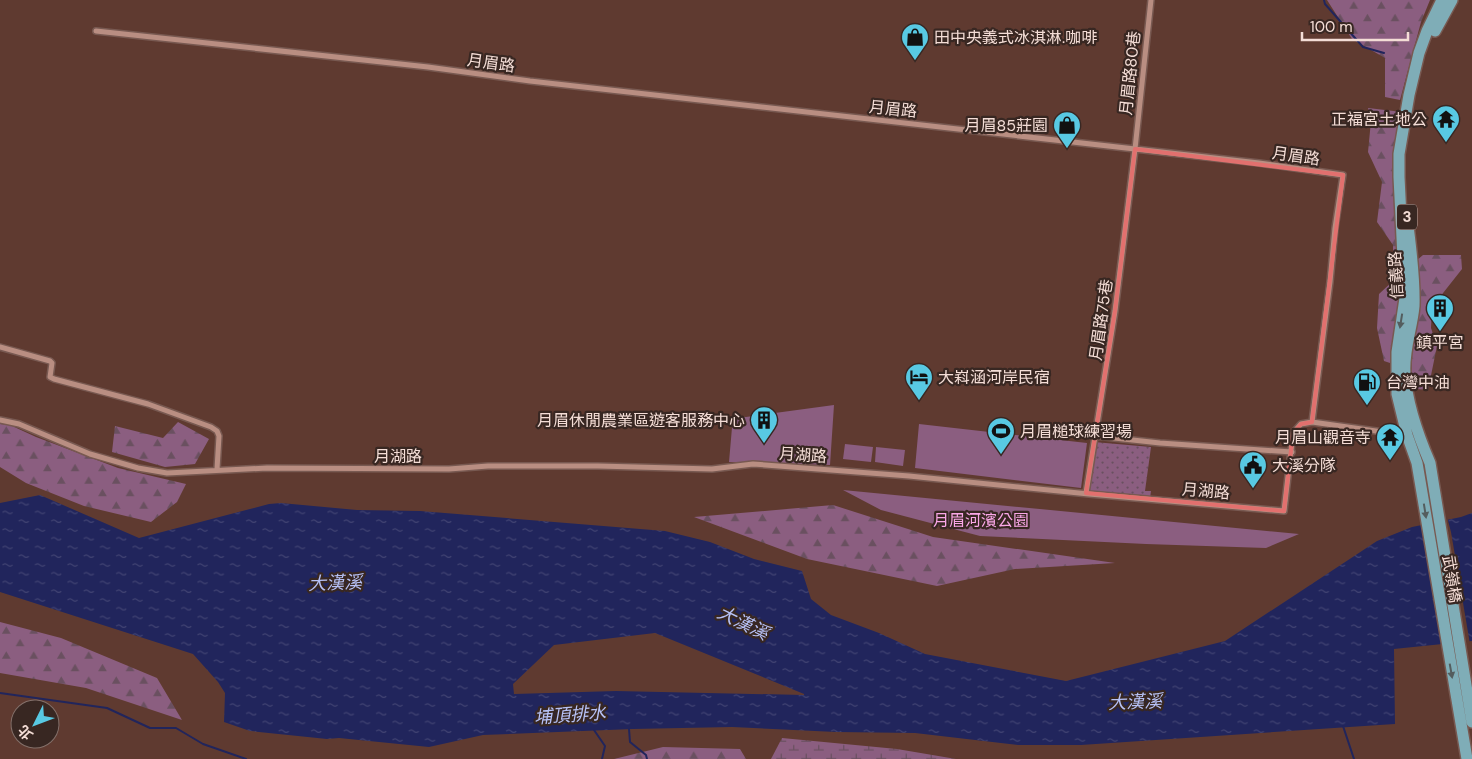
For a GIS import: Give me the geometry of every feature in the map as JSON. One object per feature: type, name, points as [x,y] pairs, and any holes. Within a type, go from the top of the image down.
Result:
[{"type":"main road","name":"信義路","points":[[1417,463],[1396,394],[1397,352],[1405,298],[1399,154],[1409,95],[1419,53],[1442,0]]},
{"type":"main road","name":"信義路","points":[[1430,463],[1420,441],[1409,404],[1405,374],[1405,355],[1414,307],[1413,266],[1404,190],[1404,158],[1424,55],[1433,34],[1452,0]]},
{"type":"main road","name":"武嶺橋","points":[[1417,463],[1466,759]]},
{"type":"main road","name":"武嶺橋","points":[[1430,463],[1472,722]]},
{"type":"street","name":"月眉路80巷","points":[[1135,149],[1151,0]]},
{"type":"street","name":"月眉路","points":[[96,31],[428,67],[657,96],[1259,163],[1343,175],[1312,422]]},
{"type":"street","name":"月眉路75巷","points":[[1086,494],[1115,311],[1135,149]]},
{"type":"street","points":[[0,346],[50,361],[52,363],[50,377],[54,379],[148,404],[211,427],[217,431],[219,436],[217,469]]},
{"type":"street","name":"月湖路","points":[[0,420],[19,424],[90,454],[138,468],[168,473],[217,469],[449,469],[488,466],[712,469],[754,464],[909,476],[1284,511],[1294,433],[1301,424],[1312,422]]},
{"type":"street","points":[[1312,422],[1383,432],[1390,431],[1408,435],[1420,441]]},
{"type":"street","points":[[1096,436],[1160,443],[1292,452]]},
{"type":"highlighted area","points":[[1135,149],[1343,175],[1312,422],[1301,424],[1293,433],[1284,511],[1086,493],[1115,311]]},
{"type":"green space","points":[[1327,0],[1430,0],[1421,22],[1400,100],[1385,97],[1385,58],[1352,39]]},
{"type":"green space","points":[[1368,108],[1402,112],[1401,300],[1394,350],[1390,363],[1384,361],[1377,328],[1379,294],[1393,281],[1393,245],[1377,222],[1382,182],[1368,152],[1371,121]]},
{"type":"green space","points":[[1423,255],[1461,255],[1462,269],[1432,307],[1431,328],[1437,346],[1428,390],[1417,389],[1411,382],[1416,261]]},
{"type":"green space","points":[[834,405],[830,465],[729,462],[733,416],[746,417]]},
{"type":"green space","points":[[178,422],[209,439],[195,464],[165,467],[112,452],[115,426],[163,438]]},
{"type":"green space","points":[[0,424],[10,425],[36,437],[118,468],[186,484],[177,502],[151,522],[84,506],[26,483],[0,467]]},
{"type":"green space","name":"月眉槌球練習場","points":[[919,424],[1087,443],[1081,488],[915,468]]},
{"type":"green space","points":[[1094,442],[1151,447],[1145,491],[1151,491],[1150,498],[1087,493]]},
{"type":"green space","points":[[845,444],[873,447],[871,462],[843,459]]},
{"type":"green space","points":[[876,447],[905,450],[903,466],[875,462]]},
{"type":"green space","name":"月眉河濱公園","points":[[843,490],[1299,534],[1266,548],[980,536],[881,510]]},
{"type":"green space","points":[[833,505],[933,537],[1115,563],[1015,569],[937,586],[807,559],[694,517]]},
{"type":"green space","points":[[0,622],[61,638],[157,678],[182,720],[86,688],[0,673]]},
{"type":"green space","points":[[782,738],[897,749],[956,759],[771,759]]},
{"type":"green space","points":[[663,747],[740,749],[746,759],[614,759]]},
{"type":"water","name":"大漢溪","points":[[40,495],[139,538],[269,504],[281,503],[357,510],[420,511],[665,531],[710,542],[754,559],[802,571],[811,599],[831,615],[879,633],[925,654],[1066,681],[1225,641],[1377,541],[1412,527],[1472,513],[1472,641],[1394,649],[1395,724],[1081,745],[1018,745],[915,733],[836,732],[732,727],[483,735],[429,747],[339,738],[327,739],[250,731],[224,722],[225,693],[218,682],[193,654],[0,592],[0,503]],"holes":[[[655,633],[804,694],[616,691],[514,694],[513,684],[554,645]]]},
{"type":"pier","points":[[1447,517],[1470,644],[1444,646],[1423,522]]},
{"type":"waterway","points":[[1324,0],[1325,4],[1363,47],[1384,53]]},
{"type":"waterway","points":[[0,693],[107,708],[150,728],[176,728],[203,744],[246,759]]},
{"type":"waterway","points":[[1343,726],[1354,759]]},
{"type":"waterway","name":"埔頂排水","points":[[629,729],[630,742],[646,755],[647,759]]},
{"type":"waterway","points":[[594,730],[605,746],[602,759]]},
{"type":"place","name":"田中央義式冰淇淋.咖啡","points":[[915,61]]},
{"type":"place","name":"正福宮土地公","points":[[1446,143]]},
{"type":"place","name":"月眉85莊園","points":[[1067,149]]},
{"type":"place","name":"鎮平宮","points":[[1440,332]]},
{"type":"place","name":"大嵙涵河岸民宿","points":[[919,401]]},
{"type":"place","name":"台灣中油","points":[[1367,406]]},
{"type":"place","name":"月眉休閒農業區遊客服務中心","points":[[764,444]]},
{"type":"place","name":"月眉槌球練習場","points":[[1001,455]]},
{"type":"place","name":"月眉山觀音寺","points":[[1390,461]]},
{"type":"place","name":"大溪分隊","points":[[1253,489]]}]
